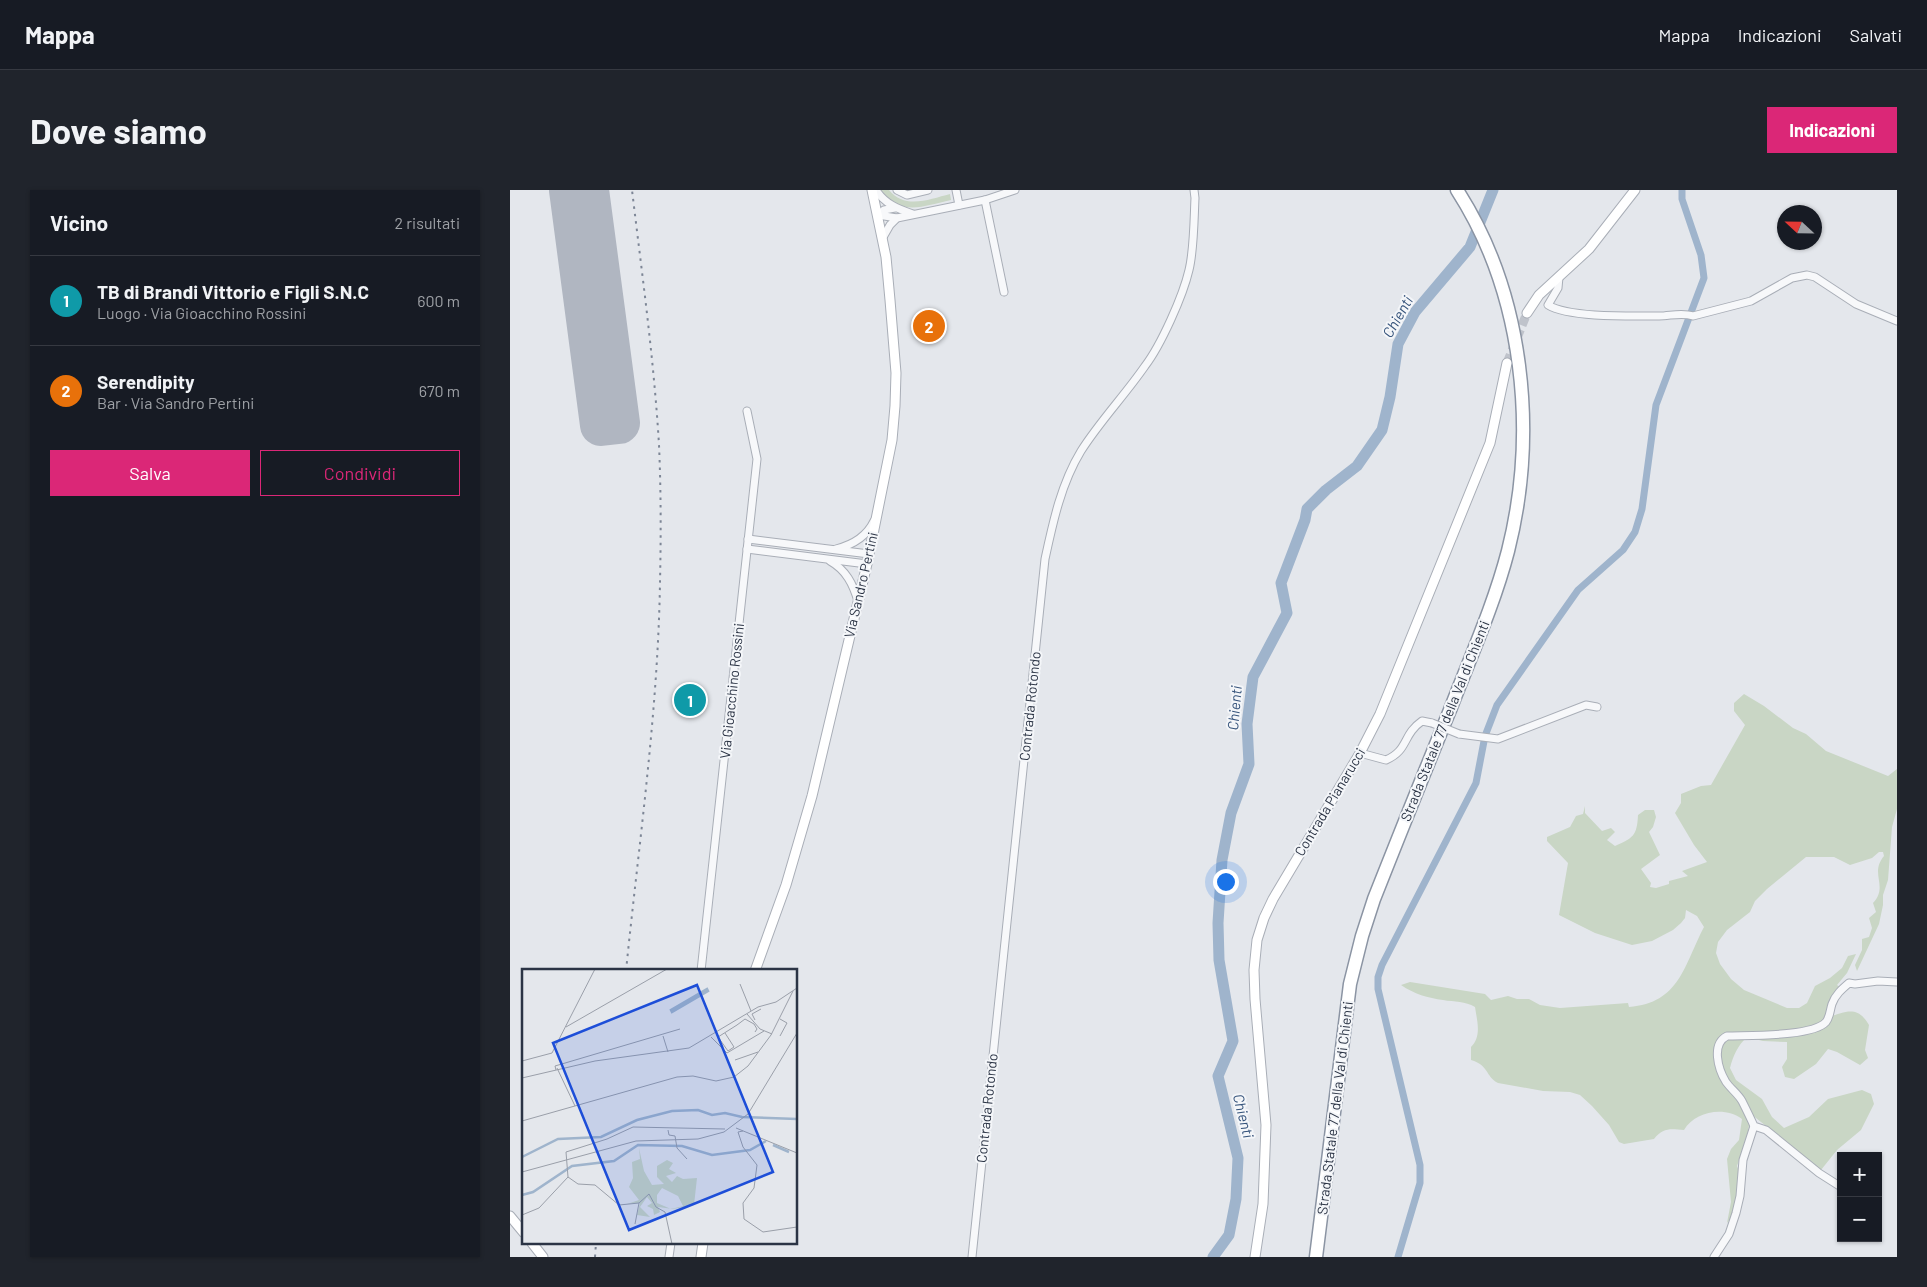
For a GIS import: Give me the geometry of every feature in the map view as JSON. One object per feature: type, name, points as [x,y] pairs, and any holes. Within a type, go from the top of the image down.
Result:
[{"type":"highway","name":"Strada Statale 77 della Val di Chienti","points":[[1316,1257],[1348,1002],[1362,936],[1374,899],[1482,629],[1499,581],[1515,520],[1522,463],[1523,414],[1520,379],[1510,317],[1483,231],[1457,190]]},
{"type":"highway","name":"Strada Statale 77 della Val di Chienti","points":[[1324,1257],[1355,1002],[1369,938],[1381,902],[1503,592],[1515,553],[1527,492],[1530,463],[1531,414],[1524,346],[1510,288],[1466,190]]},
{"type":"street","name":"Via Sandro Pertini","points":[[756,969],[798,845],[867,564],[892,440],[896,373],[886,265],[872,190]]},
{"type":"street","points":[[876,190],[880,197],[895,208],[914,214]]},
{"type":"street","points":[[897,190],[907,194],[928,190]]},
{"type":"street","points":[[956,190],[958,205]]},
{"type":"street","points":[[878,215],[897,218],[985,200],[1015,190]]},
{"type":"street","name":"Contrada Rotondo","points":[[972,1257],[1045,559],[1053,521],[1062,493],[1080,453],[1092,434],[1147,364],[1171,319],[1190,269],[1194,190]]},
{"type":"street","points":[[1527,313],[1539,295],[1590,249],[1635,190]]},
{"type":"street","points":[[985,200],[1004,292]]},
{"type":"street","points":[[878,215],[884,210],[895,208]]},
{"type":"street","points":[[882,239],[890,225],[897,218]]},
{"type":"street","points":[[1559,277],[1558,288],[1548,305],[1563,312],[1660,316],[1690,315],[1751,301],[1792,278],[1807,275],[1814,277],[1856,304],[1897,321]]},
{"type":"street","name":"Contrada Pianarucci","points":[[1255,1257],[1263,1204],[1266,1125],[1255,999],[1254,970],[1257,940],[1264,918],[1276,892],[1360,753],[1380,714],[1490,443],[1507,363]]},
{"type":"street","name":"Via Gioacchino Rossini","points":[[701,969],[757,459],[747,411]]},
{"type":"street","points":[[831,550],[845,547],[859,539],[872,527],[878,514]]},
{"type":"street","points":[[748,539],[869,554]]},
{"type":"street","points":[[793,556],[795,546]]},
{"type":"street","points":[[747,549],[867,564]]},
{"type":"street","points":[[827,560],[843,571],[853,585],[858,601]]},
{"type":"street","points":[[1360,753],[1386,760],[1401,750],[1413,727],[1422,721],[1459,734],[1489,739],[1498,738],[1586,705],[1598,707]]},
{"type":"street","points":[[1714,1257],[1729,1234],[1736,1213],[1740,1196],[1743,1160],[1754,1126],[1741,1099],[1726,1082],[1722,1073],[1717,1051],[1721,1039],[1727,1036],[1802,1033],[1823,1025],[1827,1021],[1838,992],[1849,983],[1897,982]]},
{"type":"street","points":[[1754,1126],[1766,1130],[1819,1173],[1837,1184]]},
{"type":"street","points":[[510,1216],[522,1231]]},
{"type":"street","points":[[533,1244],[544,1257]]},
{"type":"street","points":[[669,1257],[671,1244]]},
{"type":"street","points":[[701,1257],[703,1244]]},
{"type":"green space","points":[[881,190],[889,190],[902,200],[926,200],[950,194],[951,200],[922,207],[905,207],[896,204]]},
{"type":"green space","points":[[1744,694],[1764,706],[1793,728],[1806,734],[1826,751],[1888,776],[1897,769],[1897,809],[1892,827],[1888,880],[1883,895],[1879,924],[1857,971],[1855,965],[1862,950],[1862,939],[1869,937],[1872,928],[1869,918],[1876,912],[1873,903],[1879,891],[1878,869],[1884,856],[1883,852],[1879,852],[1872,858],[1850,865],[1834,857],[1806,857],[1767,889],[1755,901],[1750,912],[1727,930],[1718,942],[1716,953],[1720,964],[1731,979],[1744,990],[1787,1008],[1799,1008],[1807,1003],[1815,986],[1830,978],[1842,968],[1848,956],[1856,954],[1847,973],[1837,985],[1841,988],[1829,1017],[1852,1012],[1861,1015],[1865,1019],[1869,1025],[1865,1050],[1868,1058],[1860,1065],[1828,1049],[1816,1064],[1794,1079],[1785,1077],[1782,1067],[1787,1059],[1787,1042],[1763,1041],[1747,1037],[1736,1051],[1730,1068],[1736,1080],[1762,1099],[1772,1117],[1784,1128],[1809,1117],[1828,1099],[1862,1090],[1871,1094],[1874,1104],[1861,1130],[1837,1150],[1821,1170],[1751,1114],[1747,1137],[1737,1166],[1740,1174],[1736,1211],[1727,1223],[1731,1202],[1727,1159],[1731,1149],[1739,1140],[1742,1119],[1727,1113],[1711,1112],[1695,1118],[1684,1130],[1667,1130],[1661,1132],[1654,1139],[1624,1144],[1619,1142],[1609,1125],[1580,1095],[1570,1092],[1543,1091],[1498,1083],[1481,1065],[1471,1060],[1471,1047],[1478,1033],[1475,1007],[1464,1003],[1427,997],[1401,985],[1410,982],[1485,994],[1491,1000],[1508,996],[1517,999],[1529,999],[1540,1005],[1560,1008],[1628,1003],[1629,1007],[1646,1004],[1670,990],[1685,968],[1704,927],[1697,916],[1686,910],[1685,918],[1673,930],[1652,941],[1632,945],[1595,933],[1559,915],[1568,863],[1547,841],[1547,837],[1570,827],[1576,816],[1583,814],[1585,806],[1585,813],[1602,831],[1611,828],[1615,832],[1607,840],[1615,846],[1633,835],[1637,828],[1638,815],[1645,810],[1654,810],[1656,817],[1653,827],[1649,832],[1660,855],[1641,869],[1651,883],[1650,887],[1656,888],[1669,884],[1669,881],[1688,876],[1682,871],[1707,862],[1694,845],[1675,813],[1681,803],[1681,794],[1701,786],[1711,785],[1745,725],[1734,711],[1734,703]]},
{"type":"waterway","name":"Chienti","points":[[1213,1257],[1229,1235],[1236,1199],[1238,1158],[1218,1076],[1233,1041],[1219,960],[1218,923],[1222,860],[1231,813],[1249,764],[1247,724],[1253,677],[1287,613],[1281,583],[1305,520],[1307,509],[1326,490],[1357,466],[1382,430],[1390,397],[1398,344],[1415,312],[1470,247],[1493,190]]},
{"type":"waterway","points":[[1398,1257],[1420,1183],[1420,1165],[1378,989],[1378,977],[1382,965],[1476,783],[1485,736],[1497,705],[1578,590],[1623,550],[1635,532],[1642,509],[1656,405],[1704,278],[1701,255],[1682,199],[1682,190]]},
{"type":"runway","points":[[570,190],[601,425],[619,423],[588,190]]},
{"type":"tunnel","points":[[1507,363],[1527,313]]},
{"type":"railway","points":[[626,969],[652,728],[656,679],[661,548],[657,413],[632,190]]},
{"type":"railway","points":[[595,1257],[596,1244]]},
{"type":"place","name":"Serendipity","points":[[929,326]]},
{"type":"place","name":"TB di Brandi Vittorio e Figli S.N.C","points":[[690,700]]}]
